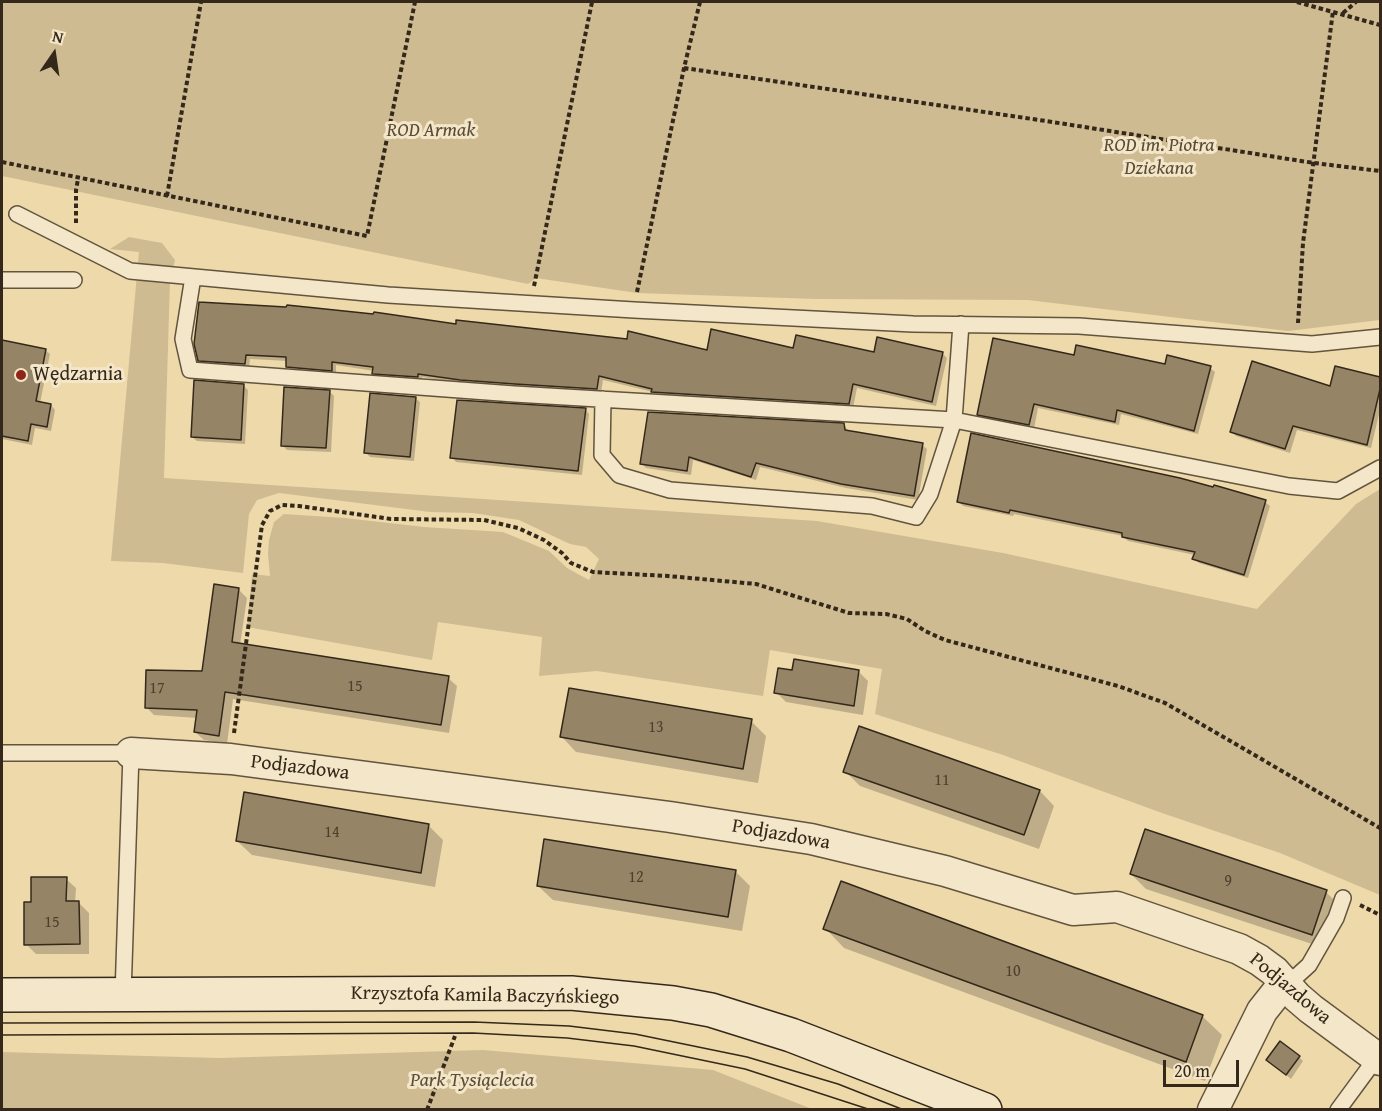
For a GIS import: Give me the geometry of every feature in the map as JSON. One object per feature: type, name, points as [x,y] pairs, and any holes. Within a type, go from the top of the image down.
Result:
[{"type":"street","name":"Podjazdowa","points":[[131,753],[231,759],[670,817],[811,839],[945,871],[1073,910],[1117,907],[1239,949],[1259,960],[1311,1009],[1378,1059]]},
{"type":"street","points":[[1213,1110],[1262,1011],[1284,982]]},
{"type":"street","name":"Krzysztofa Kamila Baczyńskiego","points":[[2,995],[571,993],[673,1002],[711,1010],[791,1035],[985,1110]]},
{"type":"lane","points":[[17,214],[130,271],[388,295],[634,310],[961,324],[1079,326],[1312,344],[1380,337]]},
{"type":"lane","points":[[193,277],[183,339],[190,370],[502,393],[954,420],[1289,486],[1338,491],[1380,468]]},
{"type":"lane","points":[[2,280],[74,280]]},
{"type":"lane","points":[[603,399],[602,455],[619,476],[670,490],[872,506],[916,517],[930,494],[954,420],[961,324]]},
{"type":"lane","points":[[2,753],[131,753],[123,995]]},
{"type":"lane","points":[[1284,982],[1298,975],[1309,964],[1336,918],[1343,898]]},
{"type":"lane","points":[[1338,1110],[1378,1059]]},
{"type":"path","points":[[167,195],[201,2]]},
{"type":"path","points":[[2,162],[367,236],[415,2]]},
{"type":"path","points":[[530,304],[592,2]]},
{"type":"path","points":[[634,310],[684,68],[700,2]]},
{"type":"path","points":[[1297,2],[1380,25]]},
{"type":"path","points":[[1342,14],[1356,2]]},
{"type":"path","points":[[1297,343],[1303,243],[1333,11]]},
{"type":"path","points":[[684,68],[1380,171]]},
{"type":"path","points":[[76,244],[78,178]]},
{"type":"path","points":[[231,759],[257,577],[262,525],[270,511],[282,505],[346,511],[391,519],[484,520],[518,528],[544,540],[571,563],[593,572],[756,584],[849,613],[886,614],[907,619],[945,640],[1118,686],[1164,704],[1380,828]]},
{"type":"path","points":[[427,1110],[455,1036]]},
{"type":"green space","name":"ROD im. Piotra Dziekana","points":[[2,2],[1380,2],[1380,320],[1288,331],[1028,300],[816,299],[637,293],[536,278],[528,284],[2,176]]},
{"type":"green space","points":[[129,237],[162,243],[175,260],[170,281],[164,478],[817,521],[1003,553],[1257,609],[1356,504],[1380,489],[1380,895],[1280,853],[1003,755],[875,714],[882,669],[770,650],[763,696],[597,671],[539,676],[542,637],[438,622],[432,660],[247,627],[252,574],[270,576],[269,540],[274,522],[284,514],[503,532],[549,551],[567,568],[589,580],[599,559],[586,547],[570,544],[519,520],[473,513],[430,512],[279,493],[257,500],[249,514],[243,573],[163,563],[111,561],[139,252],[110,249]]},
{"type":"green space","name":"Park Tysiąclecia","points":[[483,1050],[713,1070],[812,1109],[2,1109],[2,1052],[219,1058]]},
{"type":"building","points":[[199,302],[286,307],[287,305],[373,314],[374,312],[456,324],[456,320],[627,339],[628,331],[707,350],[711,329],[793,348],[796,335],[874,352],[877,337],[943,352],[932,402],[853,384],[849,404],[651,392],[652,389],[599,376],[597,389],[515,384],[418,374],[418,377],[372,374],[373,367],[332,362],[332,371],[286,367],[286,357],[246,355],[245,364],[198,361],[194,344]]},
{"type":"building","points":[[993,338],[1074,355],[1076,345],[1165,364],[1167,355],[1211,366],[1194,431],[1117,410],[1115,422],[1034,404],[1029,425],[977,415]]},
{"type":"building","name":"Wędzarnia","points":[[2,340],[46,349],[36,401],[51,404],[47,427],[31,424],[28,441],[2,436]]},
{"type":"building","points":[[1252,361],[1330,386],[1335,366],[1380,377],[1380,389],[1367,445],[1293,426],[1285,449],[1230,432]]},
{"type":"building","points":[[194,380],[244,384],[241,440],[191,437]]},
{"type":"building","points":[[284,387],[330,390],[326,448],[281,446]]},
{"type":"building","points":[[370,393],[416,397],[410,457],[364,453]]},
{"type":"building","points":[[457,400],[586,408],[578,471],[450,458]]},
{"type":"building","points":[[648,412],[844,423],[845,430],[923,443],[914,496],[841,484],[756,463],[751,477],[689,457],[687,471],[640,464]]},
{"type":"building","points":[[971,433],[1213,487],[1214,485],[1266,500],[1244,575],[1192,559],[1195,552],[1122,537],[1122,533],[1010,510],[1009,513],[957,502]]},
{"type":"building","points":[[214,584],[239,588],[232,642],[449,676],[441,725],[225,692],[219,736],[194,732],[197,710],[145,708],[146,670],[202,671]]},
{"type":"building","points":[[794,659],[859,670],[854,706],[774,693],[778,668],[792,670]]},
{"type":"building","points":[[569,688],[752,719],[743,769],[560,737]]},
{"type":"building","points":[[859,726],[1040,790],[1024,835],[843,772]]},
{"type":"building","points":[[244,792],[429,824],[421,873],[236,841]]},
{"type":"building","points":[[1145,829],[1327,890],[1312,935],[1130,874]]},
{"type":"building","points":[[544,839],[736,870],[728,917],[537,886]]},
{"type":"building","points":[[31,877],[67,877],[66,901],[79,901],[80,944],[24,945],[24,902],[31,902]]},
{"type":"building","points":[[841,881],[1203,1015],[1186,1062],[823,929]]},
{"type":"building","points":[[1280,1041],[1300,1056],[1286,1075],[1266,1060]]},
{"type":"tram line","points":[[2,1023],[474,1022],[569,1026],[635,1034],[747,1057],[838,1084],[904,1110]]},
{"type":"tram line","points":[[2,1035],[473,1033],[567,1038],[634,1046],[745,1069],[871,1110]]},
{"type":"place","name":"Wędzarnia","points":[[21,375]]},
{"type":"park label","name":"ROD Armak","points":[[431,131]]}]
